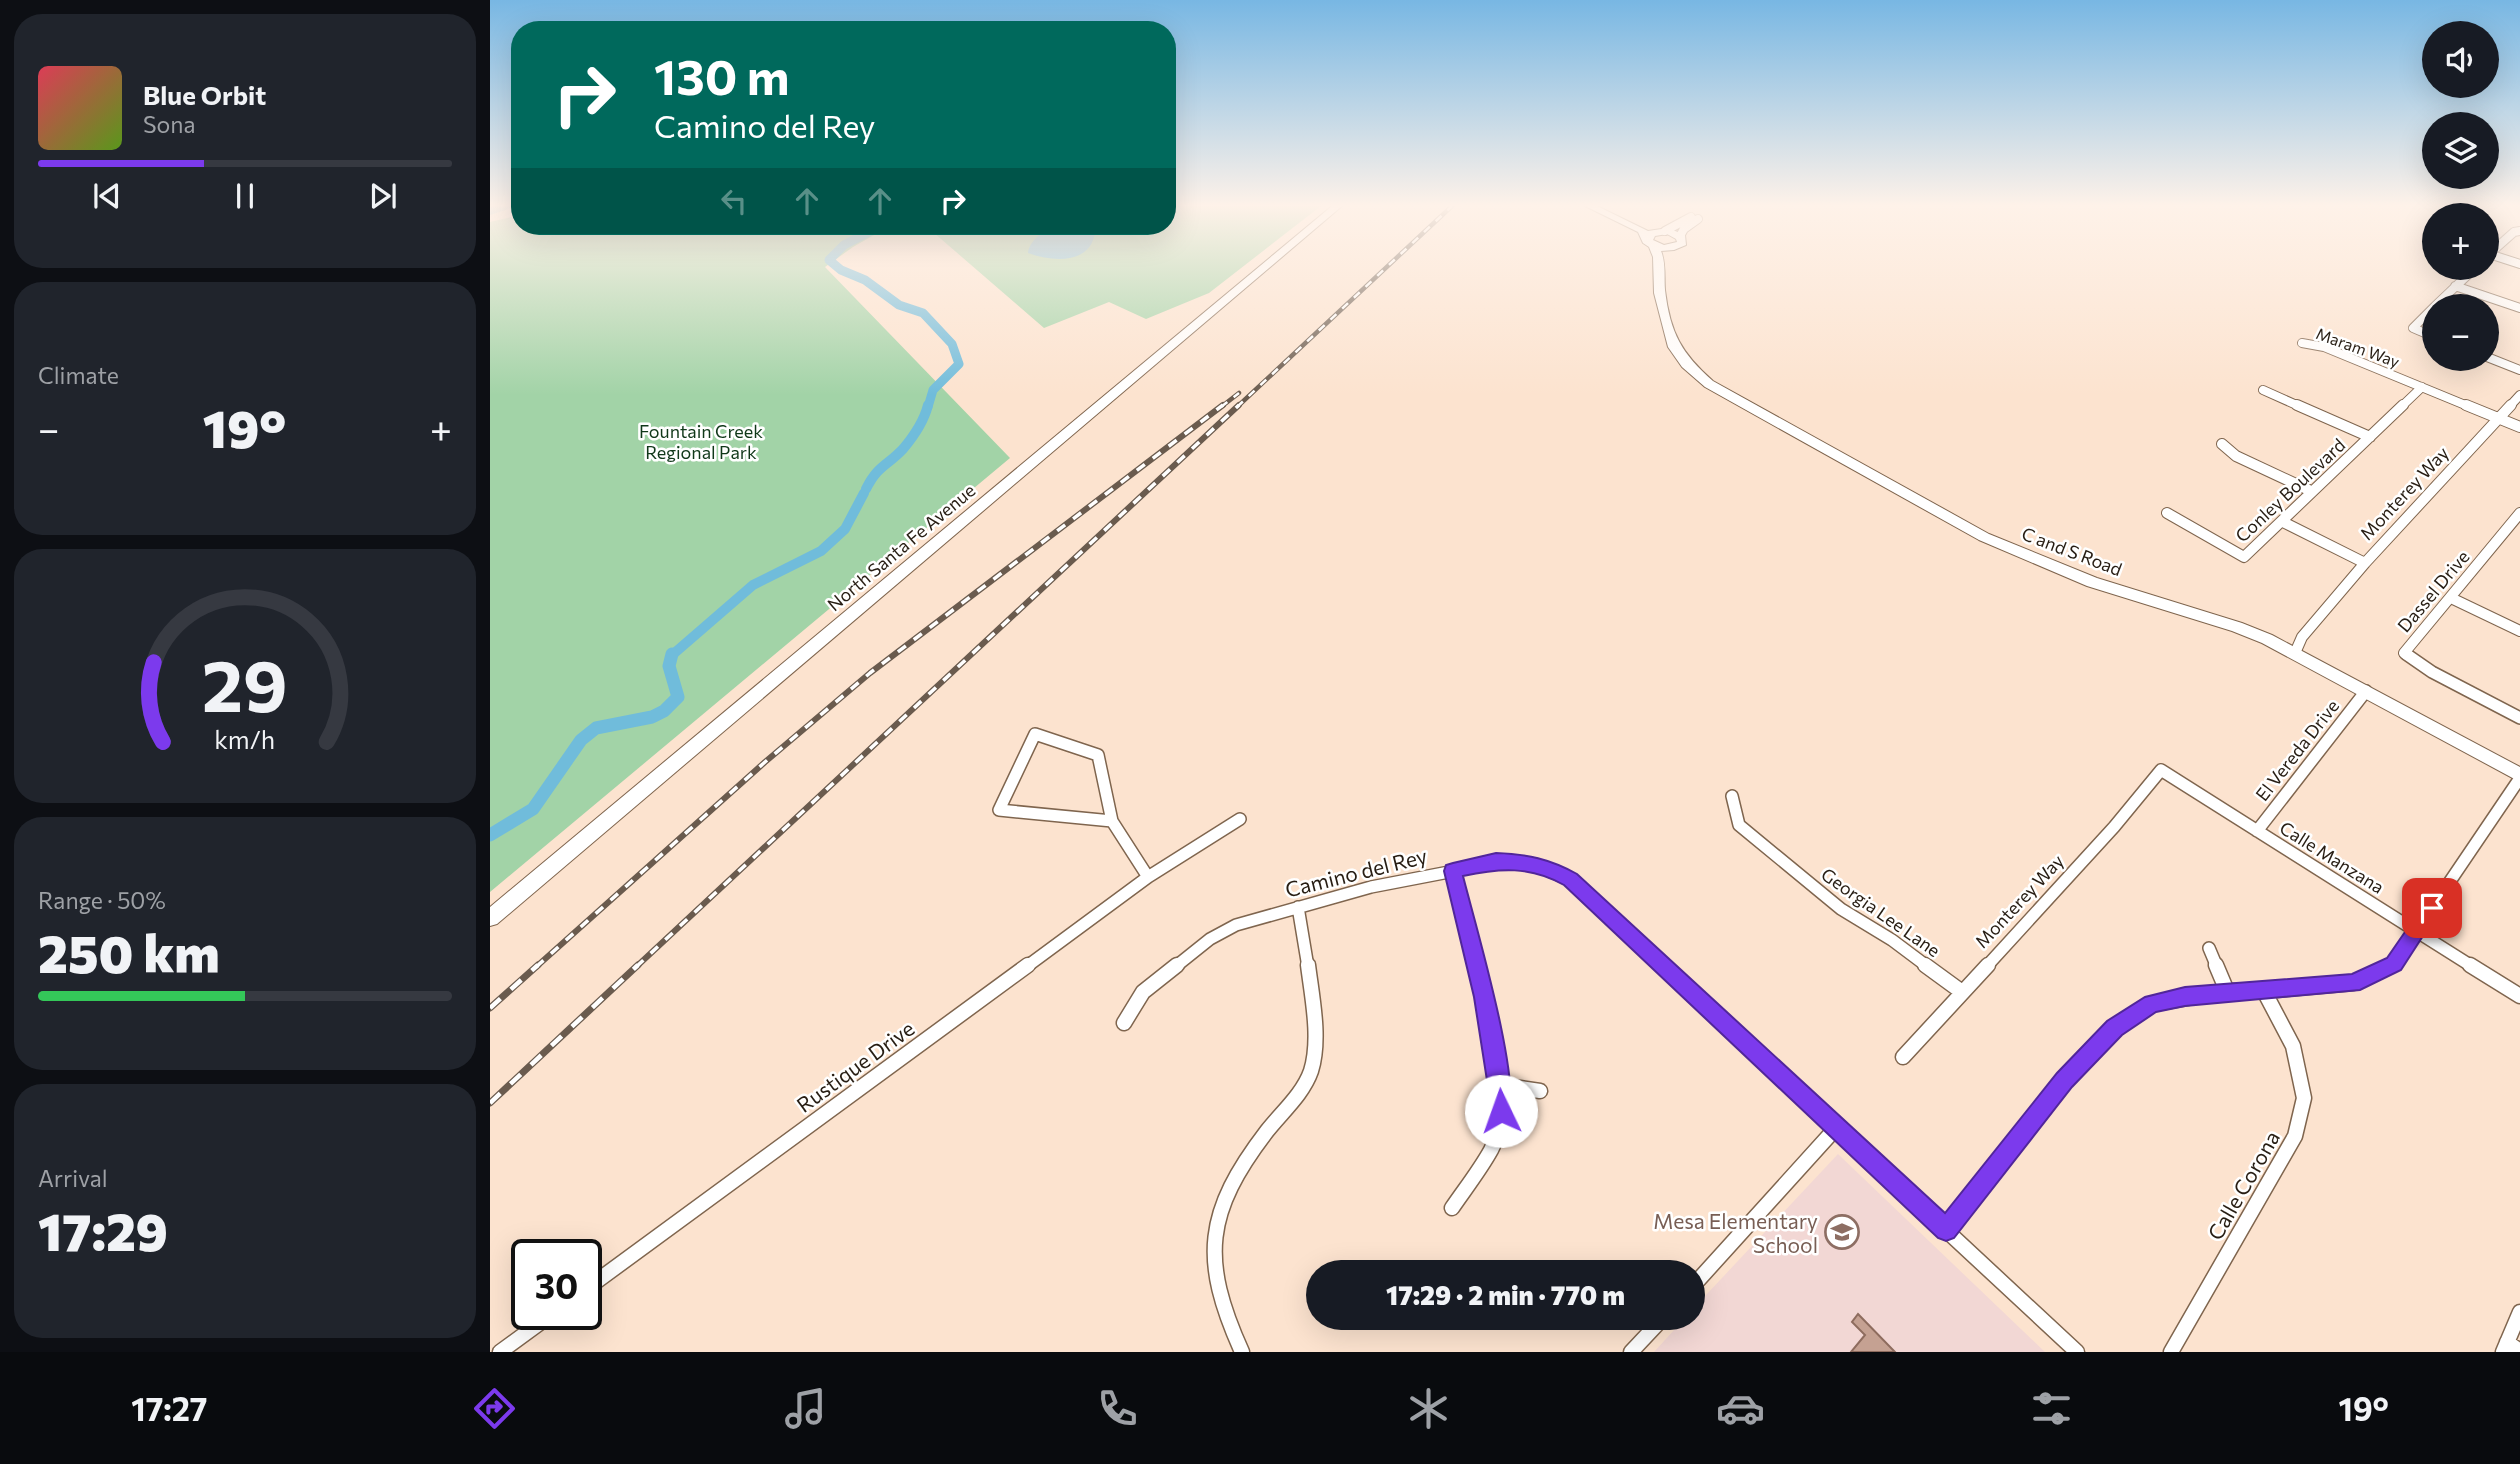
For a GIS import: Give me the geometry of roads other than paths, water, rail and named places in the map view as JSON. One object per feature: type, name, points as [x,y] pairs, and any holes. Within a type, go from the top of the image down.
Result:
[{"type":"main road","name":"North Santa Fe Avenue","points":[[490,918],[1260,269]]},
{"type":"main road","name":"C and S Road","points":[[1659,269],[1660,293],[1665,301],[1674,347],[1686,364],[1709,384],[1984,537],[2092,582],[2237,626],[2295,653],[2520,776]]},
{"type":"main road","name":"C and S Road","points":[[1665,301],[1671,278],[1668,269]]},
{"type":"street","points":[[2447,294],[2462,280]]},
{"type":"street","points":[[2455,286],[2520,308]]},
{"type":"street","points":[[2422,319],[2413,328],[2422,332]]},
{"type":"street","name":"Maram Way","points":[[2302,343],[2325,347],[2520,427]]},
{"type":"street","points":[[2499,362],[2520,370]]},
{"type":"street","name":"Conley Boulevard","points":[[2167,513],[2244,557],[2422,387]]},
{"type":"street","points":[[2263,390],[2370,437]]},
{"type":"street","name":"Monterey Way","points":[[2295,653],[2302,637],[2365,563],[2520,395]]},
{"type":"street","points":[[2222,444],[2235,456],[2311,491]]},
{"type":"street","name":"Dassel Drive","points":[[2520,513],[2404,653],[2432,672],[2520,718]]},
{"type":"street","points":[[2283,522],[2365,563]]},
{"type":"street","points":[[2451,598],[2520,631]]},
{"type":"street","name":"El Vereda Drive","points":[[2257,831],[2366,691]]},
{"type":"street","points":[[1112,821],[999,810],[1035,734],[1098,755],[1112,821],[1148,877]]},
{"type":"street","name":"Monterey Way","points":[[1903,1057],[2114,827],[2161,770]]},
{"type":"street","name":"Calle Manzana","points":[[2161,770],[2520,996]]},
{"type":"street","points":[[1946,1230],[2064,1080],[2115,1028],[2152,1004],[2227,991],[2353,984],[2394,964],[2520,776]]},
{"type":"street","name":"Georgia Lee Lane","points":[[1732,796],[1739,825],[1841,909],[1892,940],[1962,992]]},
{"type":"street","name":"Rustique Drive","points":[[602,1277],[1148,877],[1240,819]]},
{"type":"street","name":"Camino del Rey","points":[[1124,1023],[1143,992],[1210,939],[1236,925],[1371,887],[1513,860],[1550,868],[1570,880],[2077,1352]]},
{"type":"street","points":[[1452,1208],[1492,1148],[1501,1111],[1500,1085],[1484,997],[1453,871]]},
{"type":"street","points":[[1242,1352],[1226,1320],[1215,1286],[1212,1252],[1217,1219],[1237,1172],[1301,1091],[1312,1068],[1313,1033],[1307,957],[1298,907]]},
{"type":"street","points":[[2209,948],[2227,991]]},
{"type":"street","name":"Calle Corona","points":[[2171,1352],[2295,1136],[2304,1098],[2293,1046],[2264,991]]},
{"type":"street","points":[[1500,1085],[1540,1091]]},
{"type":"street","points":[[1705,1273],[1836,1128]]},
{"type":"street","points":[[2510,1348],[2520,1312]]},
{"type":"street","points":[[500,1352],[530,1330]]},
{"type":"street","points":[[1631,1352],[1652,1330]]},
{"type":"waterway","points":[[840,269],[865,280],[899,305],[923,313],[952,344],[959,364],[933,390],[928,407]]},
{"type":"waterway","points":[[866,489],[879,470],[911,439],[928,405]]},
{"type":"waterway","points":[[672,655],[753,585],[821,551],[845,529],[864,493]]},
{"type":"waterway","points":[[490,835],[533,809],[581,740],[596,728],[652,717],[664,711],[678,697],[669,666],[672,655]]},
{"type":"railway","points":[[1237,407],[1385,269]]},
{"type":"railway","points":[[1221,407],[1239,393]]},
{"type":"railway","points":[[536,967],[765,762],[870,673],[1223,405]]},
{"type":"railway","points":[[636,967],[1239,405]]},
{"type":"railway","points":[[490,1008],[538,965]]},
{"type":"railway","points":[[490,1103],[638,965]]},
{"type":"place","name":"Mesa Elementary School","points":[[1842,1232]]},
{"type":"park label","name":"Fountain Creek Regional Park","points":[[701,441]]}]
